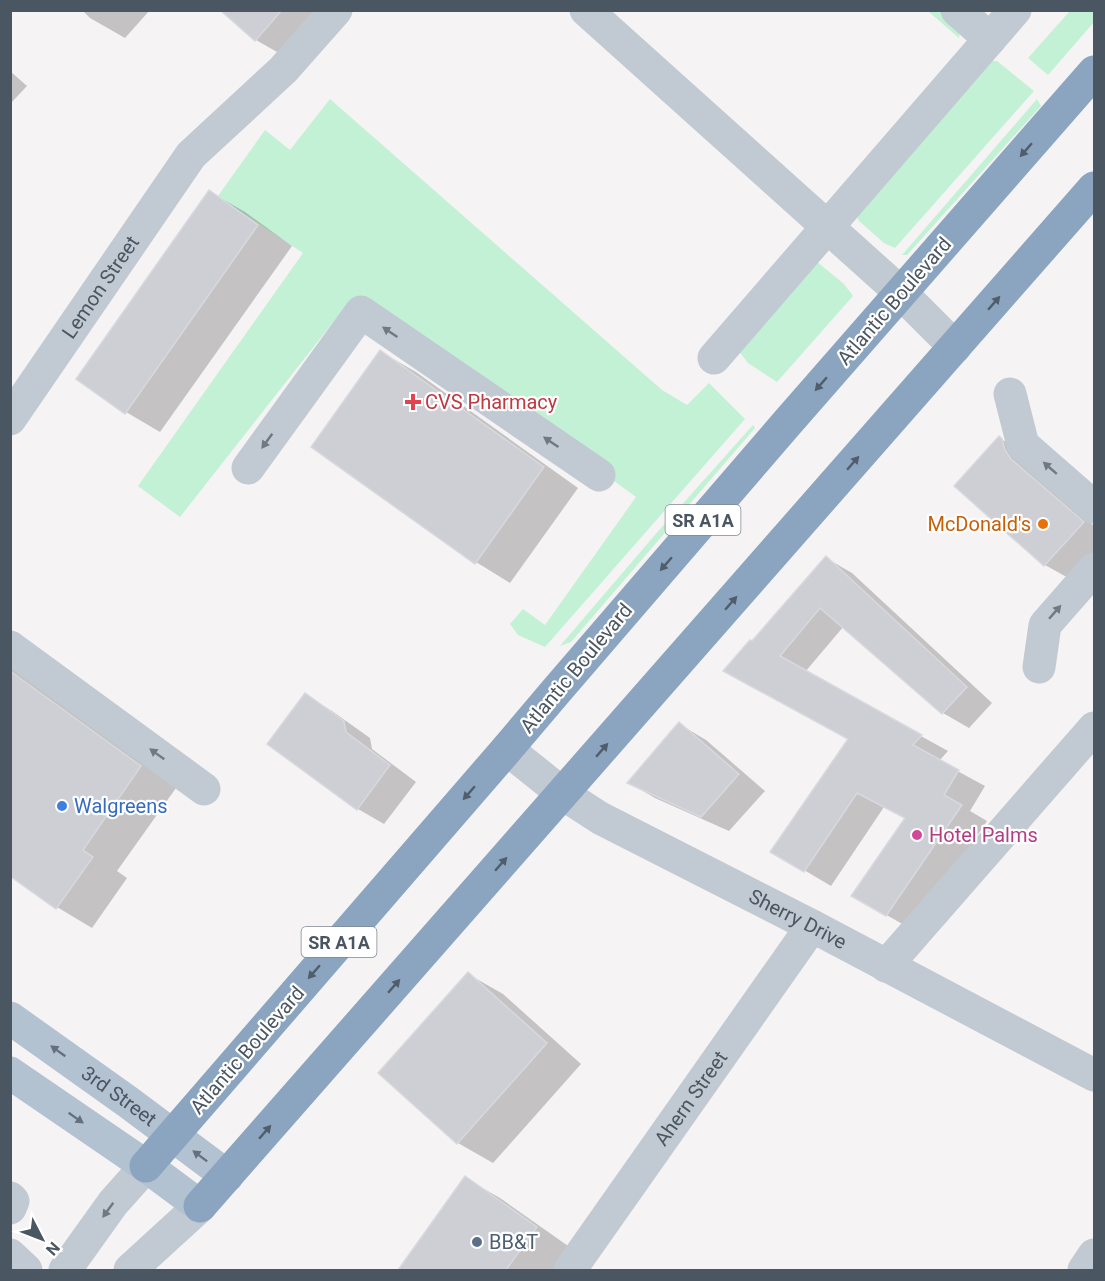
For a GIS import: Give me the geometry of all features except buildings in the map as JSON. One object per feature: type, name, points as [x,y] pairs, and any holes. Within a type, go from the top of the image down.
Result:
[{"type":"highway","name":"Atlantic Boulevard","points":[[146,1166],[1095,72]]},
{"type":"highway","points":[[200,1206],[1095,188]]},
{"type":"main road","name":"3rd Street","points":[[10,1018],[128,1102],[226,1176]]},
{"type":"main road","name":"3rd Street","points":[[10,1073],[146,1166],[200,1206]]},
{"type":"street","name":"Lemon Street","points":[[10,419],[191,155],[284,70],[336,10]]},
{"type":"street","points":[[586,10],[901,293],[955,347]]},
{"type":"street","points":[[957,10],[990,39]]},
{"type":"street","points":[[714,358],[1015,10]]},
{"type":"street","points":[[248,468],[361,312],[599,475]]},
{"type":"street","points":[[1010,394],[1023,445],[1095,507]]},
{"type":"street","points":[[1039,667],[1045,625],[1095,569]]},
{"type":"street","points":[[10,647],[204,789]]},
{"type":"street","points":[[886,966],[1095,728]]},
{"type":"street","name":"Sherry Drive","points":[[507,749],[563,794],[600,818],[812,926],[1095,1076]]},
{"type":"street","name":"Ahern Street","points":[[570,1270],[812,926]]},
{"type":"street","name":"Atlantic Boulevard","points":[[65,1270],[113,1203],[146,1166]]},
{"type":"street","points":[[10,1198],[14,1201],[10,1208]]},
{"type":"street","points":[[130,1270],[200,1206]]},
{"type":"street","points":[[10,1255],[26,1270]]},
{"type":"street","points":[[1084,1270],[1095,1255]]},
{"type":"green space","points":[[928,11],[941,11],[953,21],[960,30],[959,38]]},
{"type":"green space","points":[[1070,11],[1094,11],[1094,22],[1048,75],[1028,58]]},
{"type":"green space","points":[[991,61],[997,61],[1034,91],[895,248],[884,243],[857,217]]},
{"type":"green space","points":[[330,99],[662,390],[687,405],[709,383],[745,419],[545,647],[518,635],[510,624],[523,609],[545,625],[636,497],[368,301],[345,307],[180,517],[138,486],[303,253],[218,196],[265,130],[290,150]]},
{"type":"green space","points":[[1037,99],[1041,106],[907,255],[902,255]]},
{"type":"green space","points":[[816,261],[844,284],[853,296],[777,382],[748,363],[738,350]]},
{"type":"green space","points":[[753,425],[755,428],[571,642],[560,646],[654,536]]},
{"type":"place","name":"CVS Pharmacy","points":[[413,402]]},
{"type":"place","name":"McDonald's","points":[[1043,524]]},
{"type":"place","name":"Walgreens","points":[[62,806]]},
{"type":"place","name":"Hotel Palms","points":[[917,835]]},
{"type":"place","name":"BB&T","points":[[477,1242]]}]
